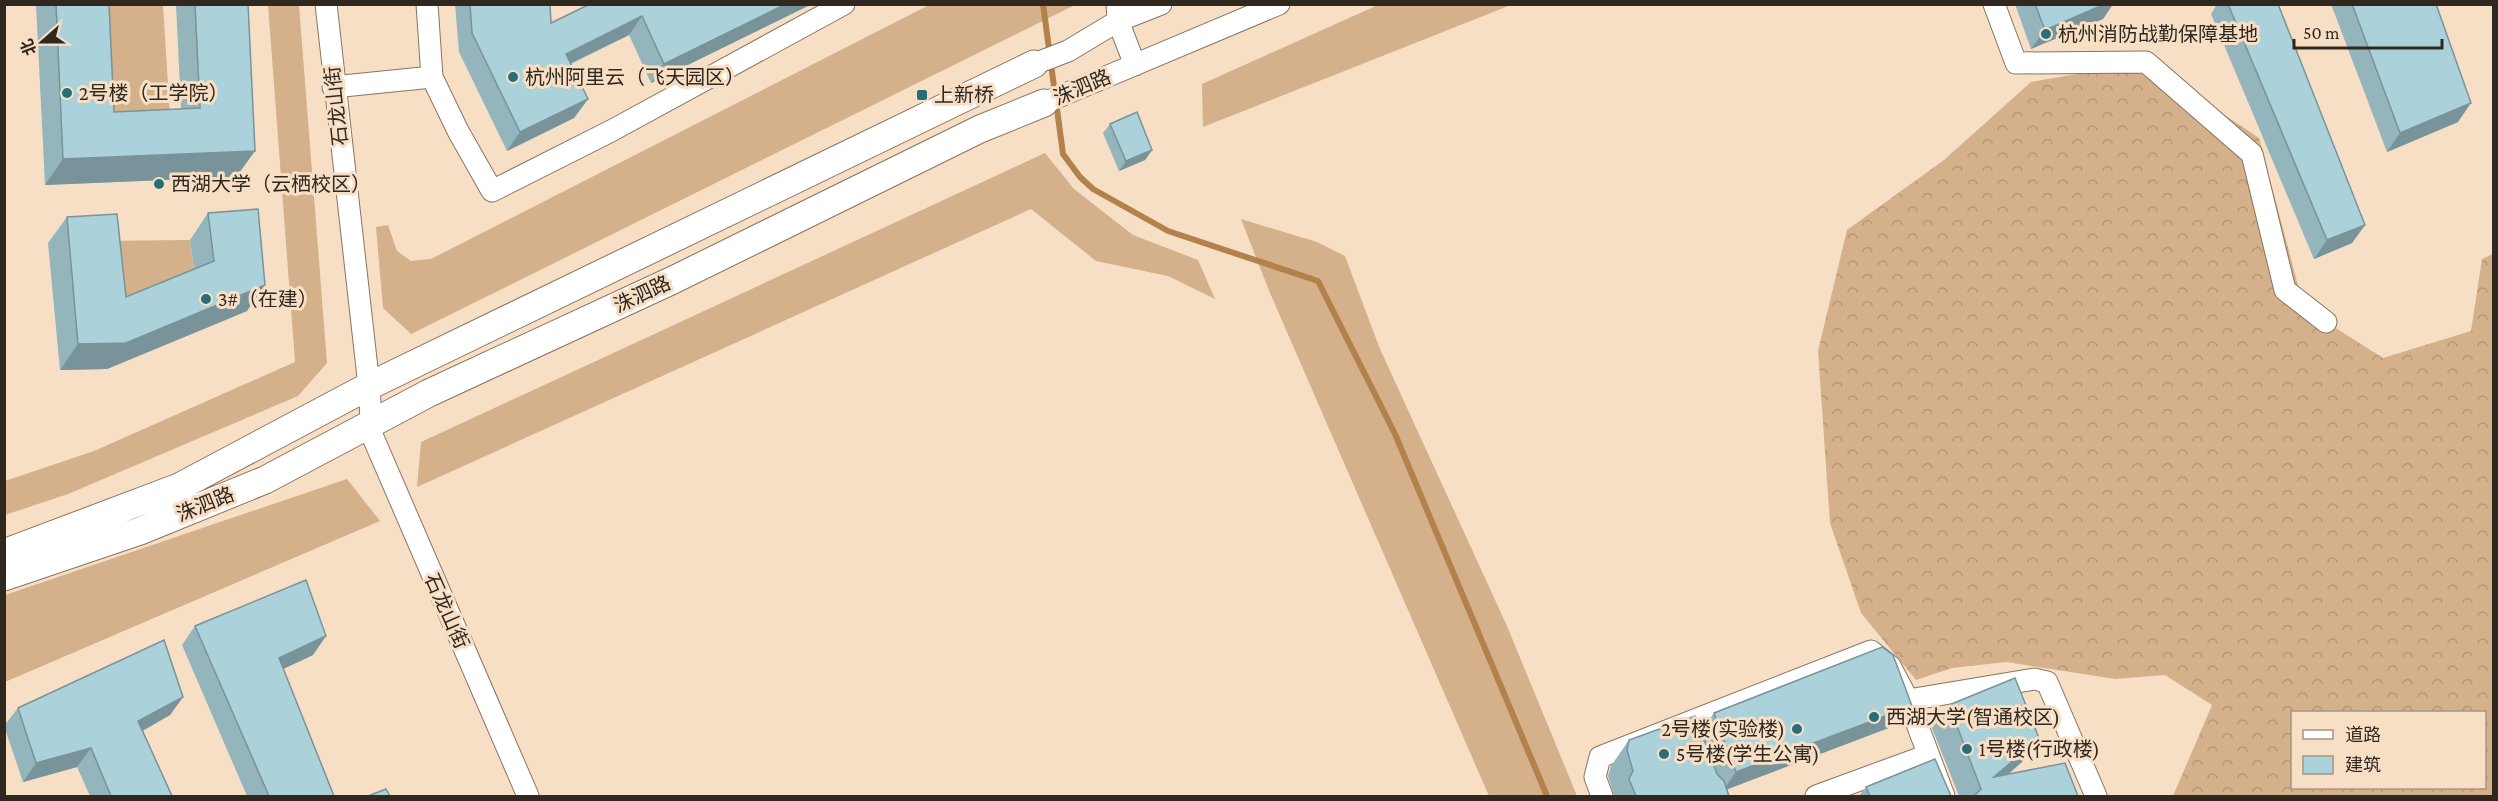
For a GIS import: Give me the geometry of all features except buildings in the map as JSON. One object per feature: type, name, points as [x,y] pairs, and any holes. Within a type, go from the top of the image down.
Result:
[{"type":"main road","name":"洙泗路","points":[[4,553],[179,487],[369,386],[1034,64]]},
{"type":"main road","name":"洙泗路","points":[[4,577],[140,531],[265,480],[429,393],[673,280],[980,129],[1044,103]]},
{"type":"street","name":"石龙山街","points":[[326,4],[333,87],[369,386],[372,435],[528,796]]},
{"type":"street","points":[[427,4],[432,77],[458,131],[492,191],[611,131],[844,4]]},
{"type":"street","name":"洙泗路","points":[[1034,64],[1068,51],[1118,13],[1161,4]]},
{"type":"street","name":"洙泗路","points":[[1044,103],[1279,4]]},
{"type":"street","points":[[1994,4],[2016,63],[2146,62],[2252,154],[2285,290],[2326,322]]},
{"type":"street","points":[[1118,13],[1135,65]]},
{"type":"street","points":[[333,87],[432,77]]},
{"type":"street","points":[[1602,796],[1595,777],[1600,757],[1871,651],[1890,666],[1908,700],[1944,796]]},
{"type":"street","points":[[1908,700],[2034,679],[2047,681],[2096,796]]},
{"type":"street","points":[[1684,724],[1692,745]]},
{"type":"street","points":[[1825,795],[1928,755]]},
{"type":"green space","points":[[1070,4],[1073,6],[411,334],[383,308],[376,227],[388,225],[397,251],[411,261],[431,259],[929,5]]},
{"type":"green space","points":[[98,5],[163,5],[170,116],[105,120]]},
{"type":"green space","points":[[268,5],[299,5],[327,363],[298,396],[68,494],[5,515],[5,481],[94,451],[295,362]]},
{"type":"green space","points":[[1378,5],[1511,5],[1203,127],[1202,84]]},
{"type":"green space","points":[[2146,62],[2259,138],[2304,308],[2383,358],[2471,331],[2482,259],[2493,254],[2493,796],[2173,796],[2212,705],[2165,675],[2115,679],[2006,662],[1952,668],[1916,680],[1861,613],[1830,523],[1818,351],[1847,230],[1944,160],[2031,82]]},
{"type":"green space","points":[[1045,153],[1074,189],[1133,235],[1198,260],[1215,299],[1168,276],[1096,261],[1031,209],[417,487],[421,442]]},
{"type":"green space","points":[[1241,219],[1317,242],[1345,256],[1380,349],[1507,626],[1577,796],[1489,796],[1270,293]]},
{"type":"green space","points":[[190,240],[196,287],[108,323],[99,241]]},
{"type":"green space","points":[[347,479],[380,521],[5,682],[5,595]]},
{"type":"waterway","points":[[1043,4],[1063,154],[1080,177],[1093,189],[1168,231],[1318,281],[1395,434],[1547,796]]},
{"type":"place","name":"杭州消防战勤保障基地","points":[[2046,34]]},
{"type":"place","name":"杭州阿里云（飞天园区）","points":[[513,77]]},
{"type":"place","name":"2号楼（工学院）","points":[[67,93]]},
{"type":"place","name":"上新桥","points":[[922,95]]},
{"type":"place","name":"西湖大学（云栖校区）","points":[[159,184]]},
{"type":"place","name":"3#（在建）","points":[[206,299]]},
{"type":"place","name":"西湖大学(智通校区)","points":[[1874,717]]},
{"type":"place","name":"2号楼(实验楼)","points":[[1797,729]]},
{"type":"place","name":"1号楼(行政楼)","points":[[1967,749]]},
{"type":"place","name":"5号楼(学生公寓)","points":[[1664,754]]}]
